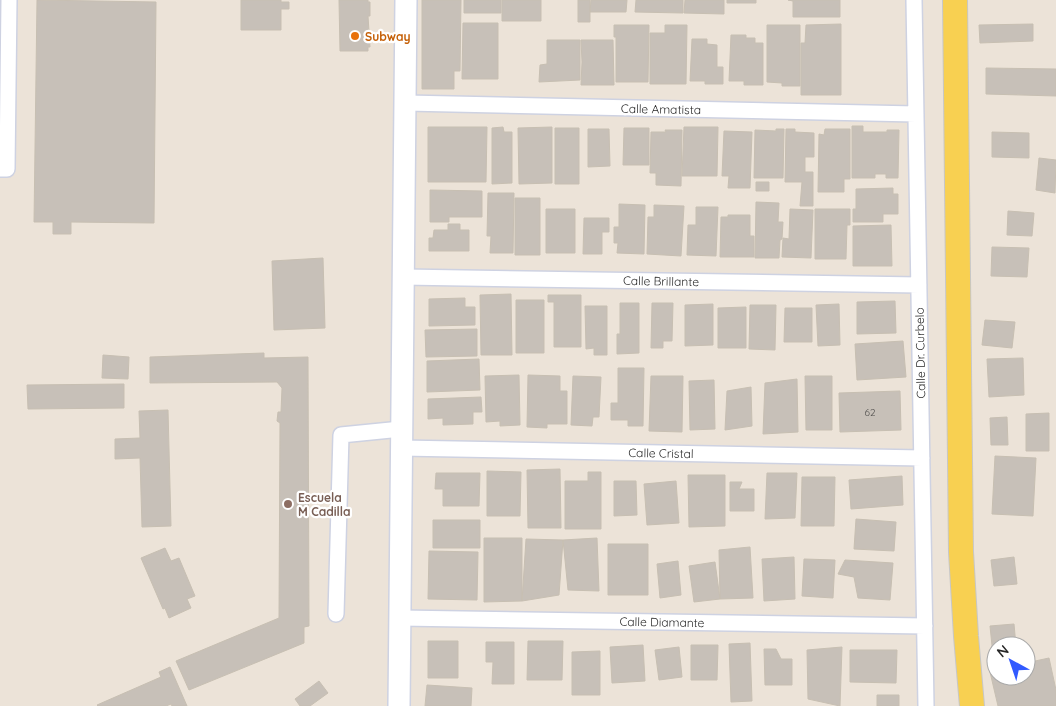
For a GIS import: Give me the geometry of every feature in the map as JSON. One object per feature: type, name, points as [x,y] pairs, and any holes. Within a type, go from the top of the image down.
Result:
[{"type":"main road","points":[[955,0],[961,552],[972,706]]},
{"type":"street","points":[[0,169],[7,169],[9,0]]},
{"type":"street","points":[[399,706],[406,0]]},
{"type":"street","name":"Calle Dr. Curbelo","points":[[914,0],[926,706]]},
{"type":"street","name":"Calle Amatista","points":[[406,103],[916,114]]},
{"type":"street","name":"Calle Brillante","points":[[403,277],[919,285]]},
{"type":"street","name":"Calle Cristal","points":[[336,614],[341,435],[922,458]]},
{"type":"street","name":"Calle Diamante","points":[[400,618],[925,626]]},
{"type":"building","points":[[37,0],[156,2],[154,223],[71,222],[71,234],[53,234],[53,222],[34,222]]},
{"type":"building","points":[[241,0],[281,0],[281,2],[289,2],[289,9],[281,9],[281,30],[241,30]]},
{"type":"building","name":"Subway","points":[[339,0],[368,0],[370,2],[370,16],[368,16],[370,47],[368,47],[368,51],[340,51]]},
{"type":"building","points":[[422,0],[461,0],[460,71],[454,71],[454,89],[422,89]]},
{"type":"building","points":[[464,0],[501,0],[501,13],[464,13]]},
{"type":"building","points":[[502,0],[541,0],[541,21],[502,21]]},
{"type":"building","points":[[578,0],[590,0],[590,22],[578,22]]},
{"type":"building","points":[[591,0],[627,0],[626,12],[590,12]]},
{"type":"building","points":[[636,0],[683,0],[683,13],[635,12]]},
{"type":"building","points":[[685,0],[724,0],[724,14],[684,13]]},
{"type":"building","points":[[727,0],[756,0],[756,3],[727,3]]},
{"type":"building","points":[[788,0],[840,0],[840,17],[793,17],[793,1]]},
{"type":"building","points":[[463,23],[498,23],[498,79],[462,79]]},
{"type":"building","points":[[841,24],[841,95],[801,95],[801,43],[805,43],[806,25]]},
{"type":"building","points":[[1033,24],[1033,41],[980,43],[979,25]]},
{"type":"building","points":[[614,25],[649,25],[648,82],[616,82],[616,37],[614,37]]},
{"type":"building","points":[[665,25],[687,25],[686,84],[650,84],[650,33],[665,33]]},
{"type":"building","points":[[767,25],[800,25],[800,86],[782,86],[782,83],[767,82]]},
{"type":"building","points":[[731,35],[746,35],[746,38],[755,38],[755,43],[763,43],[763,85],[744,85],[744,81],[729,81]]},
{"type":"building","points":[[692,39],[707,39],[707,44],[717,45],[717,67],[723,67],[723,84],[705,84],[705,81],[690,81]]},
{"type":"building","points":[[547,40],[580,40],[580,80],[539,82],[540,65],[547,64]]},
{"type":"building","points":[[581,40],[613,40],[614,85],[581,85]]},
{"type":"building","points":[[986,68],[1056,69],[1056,96],[986,94]]},
{"type":"building","points":[[852,126],[863,126],[863,132],[899,130],[898,178],[886,178],[886,174],[875,174],[875,178],[852,178]]},
{"type":"building","points":[[428,127],[487,127],[486,182],[428,182]]},
{"type":"building","points":[[503,127],[504,132],[512,132],[512,183],[492,184],[492,128]]},
{"type":"building","points":[[552,127],[552,183],[519,184],[518,128]]},
{"type":"building","points":[[684,127],[718,127],[717,176],[682,176]]},
{"type":"building","points":[[555,128],[579,128],[579,184],[555,184]]},
{"type":"building","points":[[624,128],[649,128],[649,165],[623,165]]},
{"type":"building","points":[[588,129],[609,129],[610,166],[588,167]]},
{"type":"building","points":[[776,129],[784,129],[783,178],[754,178],[755,130],[776,131]]},
{"type":"building","points":[[786,129],[795,129],[795,132],[814,133],[814,157],[805,157],[805,172],[813,172],[813,206],[800,206],[802,182],[785,182]]},
{"type":"building","points":[[825,129],[850,129],[850,179],[844,179],[844,192],[818,192],[819,134],[824,135]]},
{"type":"building","points":[[665,130],[682,130],[681,186],[656,185],[656,173],[650,173],[651,132],[666,132]]},
{"type":"building","points":[[724,131],[752,132],[750,188],[728,188],[729,176],[722,176]]},
{"type":"building","points":[[992,132],[1029,133],[1029,158],[992,157]]},
{"type":"building","points":[[1039,158],[1056,160],[1055,193],[1036,190]]},
{"type":"building","points":[[756,182],[769,182],[769,191],[756,191]]},
{"type":"building","points":[[893,188],[893,194],[898,194],[898,214],[883,214],[883,222],[853,222],[853,209],[856,209],[856,189]]},
{"type":"building","points":[[430,190],[482,191],[482,217],[449,217],[449,222],[430,222]]},
{"type":"building","points":[[488,193],[514,193],[513,253],[490,253],[491,236],[487,236]]},
{"type":"building","points":[[515,198],[540,198],[540,255],[515,255]]},
{"type":"building","points":[[756,202],[779,203],[778,222],[783,222],[779,258],[755,258]]},
{"type":"building","points":[[619,204],[645,205],[644,254],[617,253],[618,243],[614,243],[614,227],[619,227]]},
{"type":"building","points":[[654,205],[684,206],[681,256],[647,254],[648,217],[654,217]]},
{"type":"building","points":[[696,207],[718,207],[716,256],[687,255],[688,225],[696,225]]},
{"type":"building","points":[[546,209],[575,209],[575,253],[546,253]]},
{"type":"building","points":[[790,209],[813,210],[811,258],[782,257],[783,238],[789,239]]},
{"type":"building","points":[[815,209],[850,209],[850,225],[847,225],[846,259],[815,259]]},
{"type":"building","points":[[1008,211],[1034,213],[1032,236],[1007,235]]},
{"type":"building","points":[[728,215],[750,215],[750,236],[754,236],[754,257],[720,257],[721,217],[728,217]]},
{"type":"building","points":[[584,218],[609,218],[609,232],[602,232],[602,254],[583,254]]},
{"type":"building","points":[[448,224],[460,224],[460,230],[469,230],[469,251],[429,251],[429,238],[433,238],[434,230],[448,230]]},
{"type":"building","points":[[891,225],[892,266],[853,266],[853,226]]},
{"type":"building","points":[[992,247],[1029,248],[1027,277],[991,276]]},
{"type":"building","points":[[323,258],[325,328],[274,330],[272,261]]},
{"type":"building","points":[[511,294],[512,355],[481,355],[480,295]]},
{"type":"building","points":[[548,295],[581,295],[581,347],[554,347],[554,302],[548,302]]},
{"type":"building","points":[[465,298],[465,307],[475,307],[475,325],[429,326],[429,299]]},
{"type":"building","points":[[516,300],[544,300],[544,353],[516,353]]},
{"type":"building","points":[[895,301],[896,333],[857,334],[857,302]]},
{"type":"building","points":[[620,303],[639,303],[639,353],[617,354],[617,334],[620,334]]},
{"type":"building","points":[[652,303],[673,303],[672,341],[663,341],[663,348],[651,348]]},
{"type":"building","points":[[713,304],[713,345],[685,346],[685,305]]},
{"type":"building","points":[[839,304],[840,345],[818,346],[816,305]]},
{"type":"building","points":[[750,305],[776,305],[775,350],[749,349]]},
{"type":"building","points":[[585,306],[607,306],[607,355],[594,355],[594,348],[586,349]]},
{"type":"building","points":[[746,307],[746,348],[718,348],[718,308]]},
{"type":"building","points":[[785,308],[812,308],[812,342],[784,342]]},
{"type":"building","points":[[985,320],[1015,322],[1012,348],[982,345]]},
{"type":"building","points":[[477,329],[477,356],[426,357],[425,330]]},
{"type":"building","points":[[903,341],[906,377],[857,380],[855,344]]},
{"type":"building","points":[[264,353],[264,358],[308,357],[309,626],[304,627],[304,643],[189,690],[176,661],[279,618],[280,423],[277,421],[278,412],[281,412],[282,388],[277,382],[150,383],[150,357]]},
{"type":"building","points":[[103,355],[129,357],[128,379],[102,378]]},
{"type":"building","points":[[1023,358],[1024,395],[989,397],[987,359]]},
{"type":"building","points":[[479,359],[480,390],[427,392],[427,361]]},
{"type":"building","points":[[618,368],[644,368],[643,426],[628,426],[628,420],[611,420],[611,403],[618,403]]},
{"type":"building","points":[[519,375],[520,425],[500,426],[500,421],[486,422],[485,376]]},
{"type":"building","points":[[528,375],[560,376],[560,391],[567,391],[567,424],[547,424],[547,428],[527,427]]},
{"type":"building","points":[[573,376],[601,377],[599,417],[593,417],[592,426],[571,425]]},
{"type":"building","points":[[651,376],[683,376],[682,432],[649,431]]},
{"type":"building","points":[[805,376],[832,376],[832,430],[806,430]]},
{"type":"building","points":[[797,379],[798,432],[763,434],[765,383]]},
{"type":"building","points":[[714,380],[715,429],[690,430],[689,381]]},
{"type":"building","points":[[124,384],[124,408],[28,409],[27,385]]},
{"type":"building","points":[[751,387],[752,426],[725,430],[727,391]]},
{"type":"building","points":[[900,391],[901,430],[840,432],[839,393]]},
{"type":"building","points":[[481,397],[482,412],[473,412],[473,424],[443,425],[443,418],[428,419],[428,399]]},
{"type":"building","points":[[168,410],[171,526],[142,527],[140,458],[115,459],[115,439],[140,438],[139,411]]},
{"type":"building","points":[[1049,413],[1049,451],[1026,451],[1026,414]]},
{"type":"building","points":[[1007,417],[1008,445],[991,445],[990,418]]},
{"type":"building","points":[[995,456],[1036,458],[1033,516],[992,514]]},
{"type":"building","points":[[560,469],[561,528],[528,528],[527,470]]},
{"type":"building","points":[[487,471],[521,472],[520,516],[487,516]]},
{"type":"building","points":[[588,472],[601,472],[601,529],[565,529],[565,481],[588,481]]},
{"type":"building","points":[[436,473],[480,473],[479,506],[443,506],[443,489],[435,489]]},
{"type":"building","points":[[767,473],[797,473],[795,518],[765,519]]},
{"type":"building","points":[[688,475],[725,475],[725,526],[689,527]]},
{"type":"building","points":[[902,476],[903,505],[851,509],[849,480]]},
{"type":"building","points":[[802,477],[835,477],[834,526],[801,526]]},
{"type":"building","points":[[614,481],[636,481],[637,515],[614,516]]},
{"type":"building","points":[[676,481],[679,523],[647,525],[644,484]]},
{"type":"building","points":[[730,482],[742,482],[739,489],[754,489],[754,511],[730,511]]},
{"type":"building","points":[[856,519],[896,522],[894,551],[854,549]]},
{"type":"building","points":[[433,520],[480,520],[480,548],[433,548]]},
{"type":"building","points":[[484,538],[522,538],[522,601],[484,602]]},
{"type":"building","points":[[597,538],[599,591],[568,590],[563,540]]},
{"type":"building","points":[[526,539],[563,540],[559,595],[522,601]]},
{"type":"building","points":[[608,544],[648,544],[648,595],[608,595]]},
{"type":"building","points":[[750,547],[753,598],[720,599],[719,550]]},
{"type":"building","points":[[165,548],[171,561],[179,558],[195,596],[187,599],[191,608],[169,618],[165,608],[163,609],[141,558]]},
{"type":"building","points":[[429,551],[478,552],[477,600],[428,599]]},
{"type":"building","points":[[794,557],[795,599],[764,601],[762,559]]},
{"type":"building","points":[[1014,557],[1017,584],[994,586],[991,560]]},
{"type":"building","points":[[804,559],[835,560],[833,598],[802,596]]},
{"type":"building","points":[[845,560],[893,563],[890,600],[858,598],[854,577],[838,574]]},
{"type":"building","points":[[678,561],[681,595],[660,598],[657,564]]},
{"type":"building","points":[[715,562],[720,599],[694,602],[689,566]]},
{"type":"building","points":[[1014,624],[1015,636],[991,636],[990,626]]},
{"type":"building","points":[[428,641],[458,641],[458,678],[428,678]]},
{"type":"building","points":[[528,641],[563,641],[562,680],[527,680]]},
{"type":"building","points":[[486,642],[514,642],[514,684],[492,684],[493,662],[486,662]]},
{"type":"building","points":[[750,643],[752,701],[731,702],[729,644]]},
{"type":"building","points":[[643,645],[645,681],[612,683],[610,647]]},
{"type":"building","points":[[691,645],[718,645],[717,680],[691,680]]},
{"type":"building","points":[[679,647],[682,677],[659,680],[655,650]]},
{"type":"building","points":[[842,647],[840,706],[808,699],[807,650]]},
{"type":"building","points":[[764,649],[776,649],[781,659],[792,659],[792,685],[765,685]]},
{"type":"building","points":[[850,650],[897,650],[896,683],[850,682]]},
{"type":"building","points":[[600,651],[600,695],[572,695],[572,652]]},
{"type":"building","points":[[1049,658],[1056,690],[1056,706],[998,706],[993,686],[1036,686],[1036,661]]},
{"type":"building","points":[[170,667],[187,706],[172,706],[171,704],[166,706],[97,705],[161,677],[159,672]]},
{"type":"building","points":[[319,681],[328,693],[310,706],[300,706],[295,699]]},
{"type":"building","points":[[427,685],[472,688],[471,706],[425,706]]},
{"type":"building","points":[[877,695],[899,695],[899,706],[877,706]]},
{"type":"place","name":"Subway","points":[[355,36]]},
{"type":"place","name":"Escuela M Cadilla","points":[[288,504]]}]
